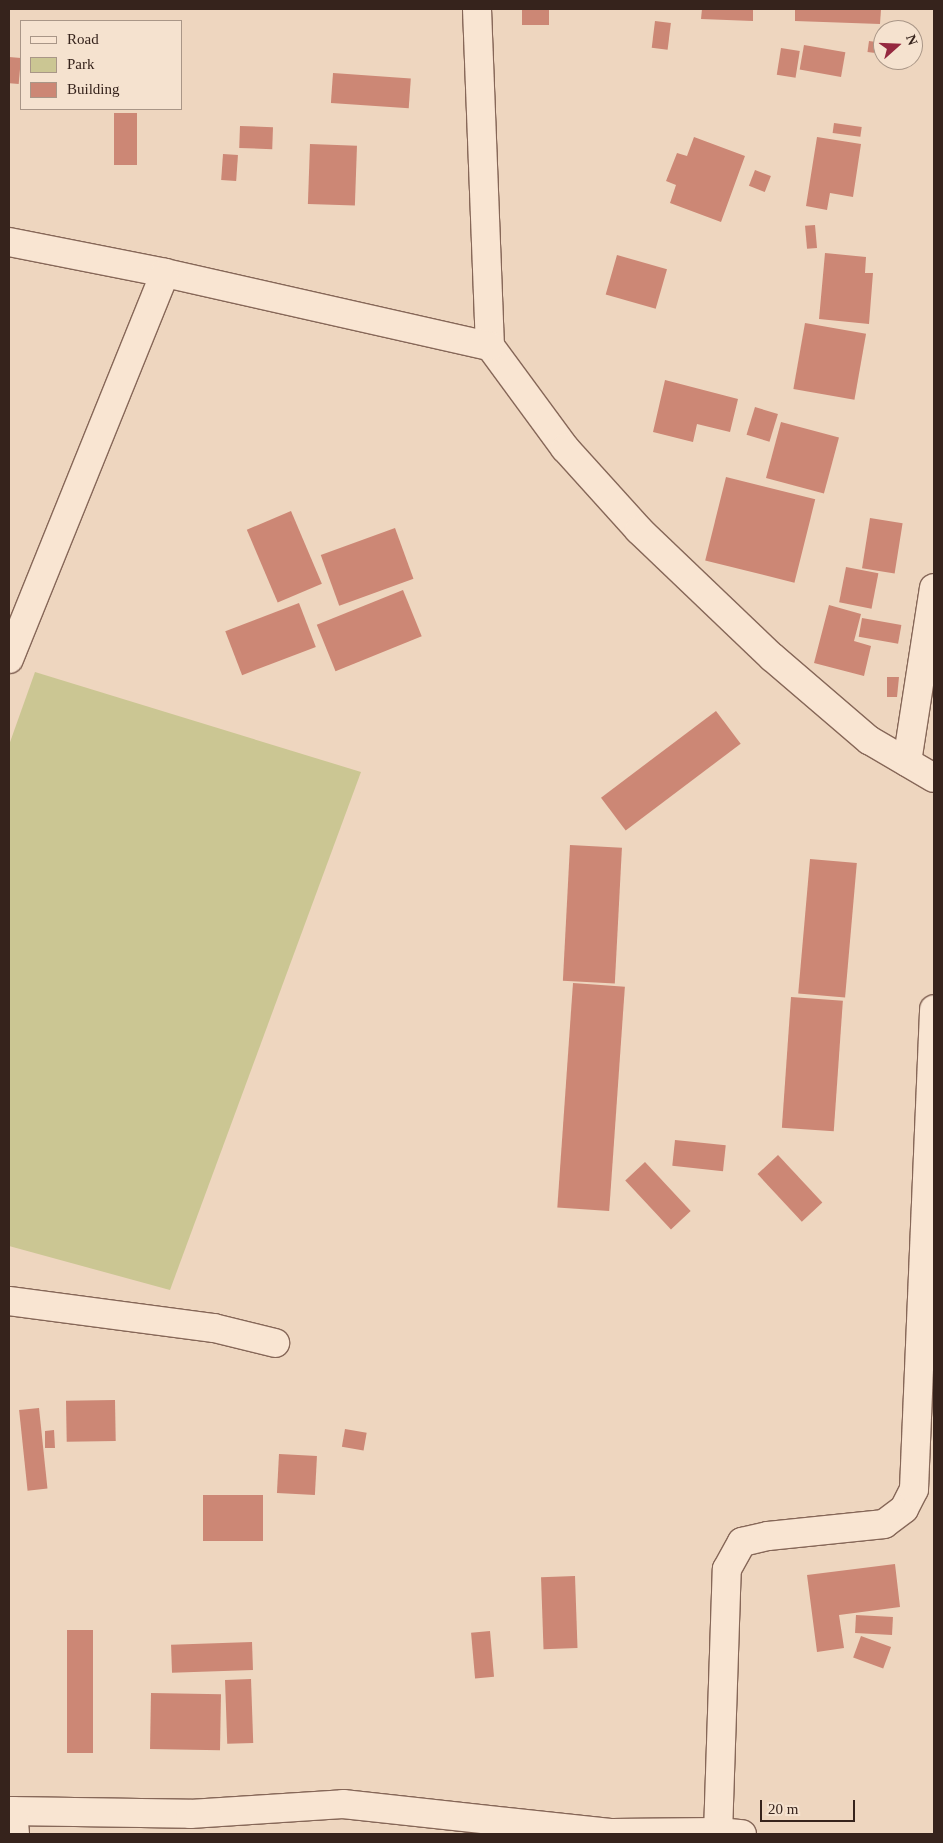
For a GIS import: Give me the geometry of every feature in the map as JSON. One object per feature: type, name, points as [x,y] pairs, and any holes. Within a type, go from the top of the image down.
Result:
[{"type":"street","points":[[477,9],[490,346],[564,448],[639,530],[772,657],[869,740],[934,778]]},
{"type":"street","points":[[9,242],[165,273],[490,346]]},
{"type":"street","points":[[9,659],[165,273]]},
{"type":"street","points":[[907,762],[934,588]]},
{"type":"street","points":[[12,1819],[190,1824],[343,1804],[612,1833],[726,1833],[727,1569],[730,1563],[742,1542],[768,1536],[884,1524],[904,1509],[914,1489],[930,1196],[934,1009]]},
{"type":"street","points":[[9,1301],[214,1328],[275,1343]]},
{"type":"green space","points":[[35,672],[361,772],[170,1290],[9,1246],[9,745]]},
{"type":"building","points":[[522,9],[549,9],[549,25],[522,25]]},
{"type":"building","points":[[702,9],[753,9],[753,21],[701,19]]},
{"type":"building","points":[[795,9],[881,9],[880,20],[873,20],[873,24],[795,21]]},
{"type":"building","points":[[655,21],[671,23],[668,50],[652,48]]},
{"type":"building","points":[[869,41],[873,42],[873,53],[867,52]]},
{"type":"building","points":[[804,45],[845,52],[841,77],[800,70]]},
{"type":"building","points":[[781,48],[800,51],[796,78],[777,75]]},
{"type":"building","points":[[9,57],[20,58],[19,84],[9,83]]},
{"type":"building","points":[[333,73],[411,78],[409,108],[331,103]]},
{"type":"building","points":[[114,113],[137,113],[137,165],[114,165]]},
{"type":"building","points":[[834,123],[862,127],[860,137],[833,133]]},
{"type":"building","points":[[240,126],[273,127],[272,149],[239,148]]},
{"type":"building","points":[[694,137],[745,156],[721,222],[670,203],[676,185],[666,181],[677,153],[687,156]]},
{"type":"building","points":[[817,137],[861,144],[853,197],[830,193],[827,210],[806,206]]},
{"type":"building","points":[[310,144],[357,146],[355,206],[308,204]]},
{"type":"building","points":[[223,154],[238,155],[236,181],[221,180]]},
{"type":"building","points":[[755,170],[771,176],[765,192],[749,186]]},
{"type":"building","points":[[815,225],[817,248],[807,249],[805,226]]},
{"type":"building","points":[[825,253],[866,257],[865,273],[873,273],[869,324],[819,319]]},
{"type":"building","points":[[617,255],[667,269],[656,309],[606,294]]},
{"type":"building","points":[[805,323],[866,334],[854,400],[793,389]]},
{"type":"building","points":[[665,380],[738,399],[730,432],[697,424],[693,442],[653,432]]},
{"type":"building","points":[[755,407],[778,414],[769,442],[747,435]]},
{"type":"building","points":[[781,422],[839,438],[824,494],[766,478]]},
{"type":"building","points":[[726,477],[815,499],[794,583],[705,560]]},
{"type":"building","points":[[291,511],[322,584],[278,602],[247,530]]},
{"type":"building","points":[[870,518],[903,523],[895,574],[862,568]]},
{"type":"building","points":[[395,528],[413,579],[339,606],[321,555]]},
{"type":"building","points":[[846,567],[878,573],[872,609],[839,602]]},
{"type":"building","points":[[403,590],[422,636],[336,671],[317,625]]},
{"type":"building","points":[[299,603],[316,647],[242,675],[225,631]]},
{"type":"building","points":[[829,605],[861,614],[854,641],[871,646],[864,676],[814,663]]},
{"type":"building","points":[[862,618],[901,625],[898,644],[859,637]]},
{"type":"building","points":[[887,677],[899,677],[897,697],[887,697]]},
{"type":"building","points":[[716,711],[741,744],[626,830],[601,798]]},
{"type":"building","points":[[570,845],[622,848],[615,984],[563,981]]},
{"type":"building","points":[[810,859],[857,863],[845,998],[798,993]]},
{"type":"building","points":[[573,983],[625,987],[609,1211],[557,1207]]},
{"type":"building","points":[[791,997],[843,1001],[834,1131],[782,1128]]},
{"type":"building","points":[[675,1140],[726,1145],[723,1171],[672,1166]]},
{"type":"building","points":[[778,1155],[822,1203],[802,1222],[758,1174]]},
{"type":"building","points":[[645,1162],[691,1211],[671,1229],[625,1180]]},
{"type":"building","points":[[115,1400],[116,1441],[67,1442],[66,1401]]},
{"type":"building","points":[[39,1408],[47,1489],[28,1491],[19,1410]]},
{"type":"building","points":[[345,1429],[367,1433],[364,1451],[342,1447]]},
{"type":"building","points":[[54,1430],[55,1448],[45,1448],[45,1431]]},
{"type":"building","points":[[279,1454],[317,1456],[315,1495],[277,1493]]},
{"type":"building","points":[[203,1495],[263,1495],[263,1541],[203,1541]]},
{"type":"building","points":[[895,1564],[900,1607],[839,1615],[844,1648],[817,1652],[807,1575]]},
{"type":"building","points":[[575,1576],[578,1648],[544,1649],[541,1577]]},
{"type":"building","points":[[856,1615],[893,1617],[892,1635],[855,1633]]},
{"type":"building","points":[[67,1630],[93,1630],[93,1753],[67,1753]]},
{"type":"building","points":[[490,1631],[494,1677],[475,1678],[471,1633]]},
{"type":"building","points":[[861,1636],[891,1647],[883,1669],[853,1658]]},
{"type":"building","points":[[252,1642],[253,1670],[172,1673],[171,1645]]},
{"type":"building","points":[[251,1679],[253,1743],[227,1744],[225,1680]]},
{"type":"building","points":[[151,1693],[221,1694],[220,1750],[150,1749]]}]
